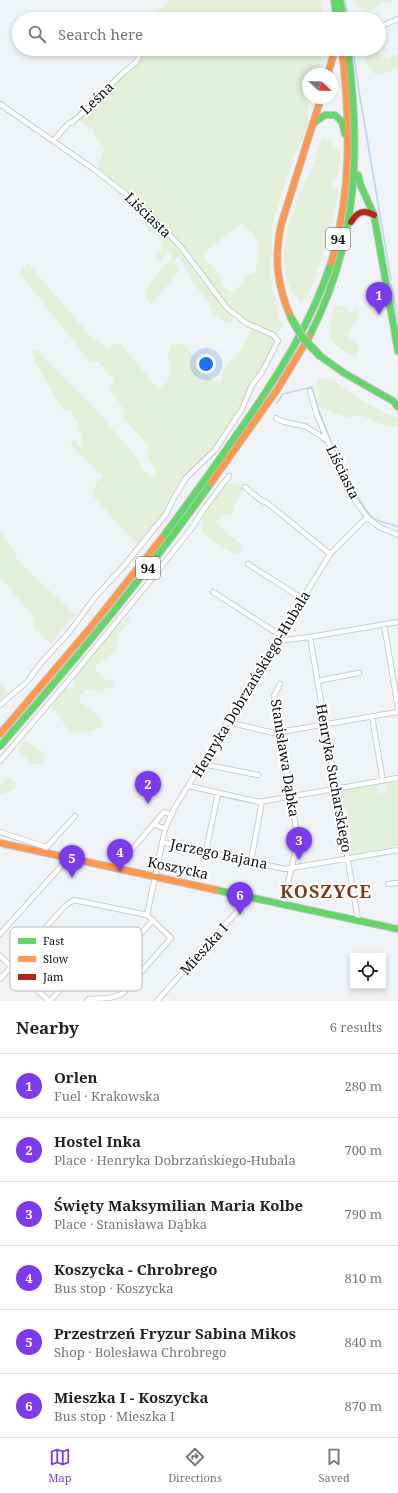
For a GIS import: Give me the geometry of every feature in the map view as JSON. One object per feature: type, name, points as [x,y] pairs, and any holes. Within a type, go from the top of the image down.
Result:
[{"type":"main road","points":[[334,0],[336,12]]},
{"type":"main road","points":[[340,0],[343,12]]},
{"type":"main road","points":[[329,68],[332,56]]},
{"type":"main road","name":"94","points":[[0,734],[83,638],[155,548],[193,497],[284,366],[309,321],[327,276],[338,236],[348,171],[348,122],[343,56]]},
{"type":"main road","name":"94","points":[[0,746],[89,642],[190,514],[277,390],[304,348],[316,324],[334,280],[347,233],[353,194],[356,162],[355,115],[349,56]]},
{"type":"main road","points":[[319,104],[281,225],[277,247],[276,267],[279,286],[291,318],[303,338],[320,356],[344,373],[397,400],[398,407]]},
{"type":"main road","points":[[313,123],[322,115],[327,114],[335,115],[341,119],[345,128],[348,171]]},
{"type":"main road","points":[[356,162],[360,186],[374,215],[398,351]]},
{"type":"main road","points":[[347,233],[350,223],[358,212],[365,211],[374,215]]},
{"type":"main road","name":"Koszycka","points":[[0,843],[45,850],[68,857],[117,868],[398,929]]},
{"type":"street","points":[[386,24],[398,19]]},
{"type":"street","name":"Leśna","points":[[53,141],[68,123],[73,122],[136,62],[139,56]]},
{"type":"street","name":"Liściasta","points":[[0,104],[120,188],[146,210],[181,248],[227,308],[246,323],[273,335],[278,341],[262,372],[252,385],[242,409],[215,450],[186,478],[174,496],[166,514],[123,567],[96,596],[70,631],[41,663],[27,682],[0,705]]},
{"type":"street","name":"Liściasta","points":[[310,391],[317,416],[348,490],[367,516],[379,527],[398,535]]},
{"type":"street","points":[[276,418],[281,421],[307,427],[328,441]]},
{"type":"street","points":[[0,761],[150,581],[194,525],[203,510],[229,476]]},
{"type":"street","points":[[245,487],[330,554]]},
{"type":"street","name":"Henryka Dobrzańskiego-Hubala","points":[[147,915],[165,829],[172,814],[330,554],[367,516]]},
{"type":"street","points":[[248,564],[303,599]]},
{"type":"street","points":[[213,592],[284,640],[398,622]]},
{"type":"street","points":[[384,624],[398,708]]},
{"type":"street","name":"Henryka Sucharskiego","points":[[310,637],[358,920]]},
{"type":"street","points":[[317,681],[359,674]]},
{"type":"street","name":"Stanisława Dąbka","points":[[280,684],[274,696],[298,840],[282,904]]},
{"type":"street","points":[[227,722],[274,733],[280,733],[398,712]]},
{"type":"street","points":[[372,717],[383,781]]},
{"type":"street","points":[[203,764],[258,775]]},
{"type":"street","points":[[189,786],[259,802],[398,778]]},
{"type":"street","points":[[206,851],[218,793]]},
{"type":"street","points":[[250,861],[262,801]]},
{"type":"street","points":[[117,868],[120,861],[164,812],[172,814]]},
{"type":"street","points":[[0,832],[45,850],[75,816]]},
{"type":"street","points":[[154,824],[165,829]]},
{"type":"street","name":"Jerzego Bajana","points":[[162,842],[285,868],[398,850]]},
{"type":"street","points":[[0,934],[68,857]]},
{"type":"street","points":[[388,884],[398,883]]},
{"type":"street","name":"Mieszka I","points":[[157,1001],[250,897]]},
{"type":"street","points":[[46,927],[70,901],[74,900],[147,915],[171,938],[142,971]]},
{"type":"street","points":[[142,932],[153,920]]},
{"type":"street","points":[[0,956],[10,965]]},
{"type":"street","points":[[0,979],[10,967]]},
{"type":"street","points":[[38,991],[49,1001],[58,991]]},
{"type":"street","points":[[87,1001],[89,999],[110,998],[122,994],[125,991]]},
{"type":"green space","points":[[171,0],[320,0],[322,12],[156,12]]},
{"type":"green space","points":[[353,0],[391,0],[391,3],[380,3],[369,11],[354,4]]},
{"type":"green space","points":[[398,54],[398,68],[383,74],[375,74],[366,63],[365,57],[385,56],[387,59]]},
{"type":"green space","points":[[140,56],[321,56],[320,68],[302,68],[302,104],[308,104],[308,128],[292,161],[272,227],[271,281],[282,327],[277,336],[280,341],[253,383],[242,408],[217,445],[190,474],[169,509],[140,546],[126,533],[92,495],[96,483],[103,476],[70,445],[74,440],[81,447],[83,445],[77,420],[70,410],[63,410],[36,364],[31,351],[36,349],[92,405],[132,452],[150,478],[157,473],[147,456],[149,446],[123,418],[124,410],[109,388],[114,381],[98,361],[91,363],[19,273],[28,263],[93,339],[108,349],[113,345],[120,343],[158,389],[167,382],[170,369],[168,354],[171,345],[183,344],[195,356],[206,375],[218,382],[223,379],[222,373],[239,350],[249,332],[251,325],[237,316],[233,318],[231,324],[223,321],[214,314],[208,302],[191,280],[179,257],[173,262],[179,269],[177,274],[152,303],[146,298],[145,292],[157,274],[172,258],[171,253],[164,256],[157,263],[157,256],[164,246],[160,238],[149,231],[142,220],[146,209],[99,169],[99,160],[105,149],[94,135],[92,129],[77,120],[124,74],[137,64]],"holes":[[[240,224],[253,233],[258,244],[256,272],[249,274],[234,292],[227,289],[222,285],[221,275],[210,265],[202,254]]]},
{"type":"green space","points":[[322,139],[330,142],[340,152],[339,175],[332,182],[333,187],[339,188],[334,216],[322,259],[306,299],[300,301],[292,293],[286,277],[283,253],[289,225],[303,185],[309,176]]},
{"type":"green space","points":[[335,305],[343,306],[351,314],[356,308],[358,319],[352,326],[348,336],[360,346],[357,356],[339,348],[331,338],[330,331]]},
{"type":"green space","points":[[319,378],[333,380],[359,399],[398,419],[398,426],[395,427],[381,424],[359,416],[351,416],[346,418],[340,414],[336,414],[320,407],[316,384]]},
{"type":"green space","points":[[228,483],[238,485],[244,489],[235,506],[233,514],[222,516],[216,523],[243,547],[240,554],[220,546],[202,532],[202,517],[225,484]]},
{"type":"green space","points":[[0,532],[14,550],[18,561],[76,615],[51,643],[33,628],[35,618],[0,577]]},
{"type":"green space","points":[[129,616],[130,618],[126,626],[118,633],[116,650],[95,665],[99,674],[113,682],[113,687],[109,689],[105,688],[102,692],[87,689],[79,699],[80,702],[96,714],[103,725],[95,730],[87,732],[70,732],[51,706],[52,704],[55,704],[57,698],[62,692],[74,685],[74,679],[81,669],[121,621]]},
{"type":"green space","points":[[0,683],[8,692],[0,701]]},
{"type":"green space","points":[[24,740],[43,752],[45,760],[39,764],[29,762],[18,750]]},
{"type":"green space","points":[[7,778],[14,781],[17,787],[15,790],[0,795],[0,786]]},
{"type":"green space","points":[[398,781],[398,846],[351,855],[349,846],[352,843],[347,810],[346,808],[343,808],[340,791],[378,785],[379,794],[388,792],[386,783]]},
{"type":"waterway","points":[[345,0],[347,12]]},
{"type":"waterway","points":[[354,56],[391,280]]},
{"type":"waterway","points":[[391,284],[398,319]]},
{"type":"waterway","points":[[277,403],[283,394],[312,387],[327,433],[351,485],[360,500],[375,519],[398,527]]},
{"type":"traffic: fast","points":[[334,0],[336,12]]},
{"type":"traffic: fast","points":[[340,0],[343,12]]},
{"type":"traffic: fast","points":[[309,337],[325,302],[338,267],[352,196],[354,125],[349,56]]},
{"type":"traffic: fast","points":[[315,122],[325,115],[335,115],[342,122],[345,134]]},
{"type":"traffic: fast","points":[[358,175],[361,186],[374,215]]},
{"type":"traffic: fast","points":[[374,215],[398,351]]},
{"type":"traffic: fast","points":[[162,538],[231,444],[280,370],[314,307],[331,263]]},
{"type":"traffic: fast","points":[[291,318],[303,338],[320,356]]},
{"type":"traffic: fast","points":[[320,356],[344,373],[393,401]]},
{"type":"traffic: fast","points":[[393,401],[398,407]]},
{"type":"traffic: fast","points":[[0,746],[109,617],[161,551],[211,483]]},
{"type":"traffic: fast","points":[[216,890],[398,929]]},
{"type":"traffic: slow","points":[[330,68],[333,56]]},
{"type":"traffic: slow","points":[[331,263],[338,237],[346,183],[348,129],[343,56]]},
{"type":"traffic: slow","points":[[291,318],[286,306],[278,272],[277,261],[279,238],[281,225],[319,104]]},
{"type":"traffic: slow","points":[[211,483],[277,390],[309,337]]},
{"type":"traffic: slow","points":[[0,734],[91,627],[162,538]]},
{"type":"traffic: slow","points":[[0,843],[216,890]]},
{"type":"traffic: jam","points":[[351,222],[361,212],[367,212],[374,215]]},
{"type":"place","name":"Orlen","points":[[379,315]]},
{"type":"place","name":"Hostel Inka","points":[[148,804]]},
{"type":"place","name":"Święty Maksymilian Maria Kolbe","points":[[299,860]]},
{"type":"place","name":"Koszycka - Chrobrego","points":[[120,872]]},
{"type":"place","name":"Przestrzeń Fryzur Sabina Mikos","points":[[72,878]]},
{"type":"place","name":"Mieszka I - Koszycka","points":[[240,915]]},
{"type":"district","name":"KOSZYCE","points":[[326,892]]}]
